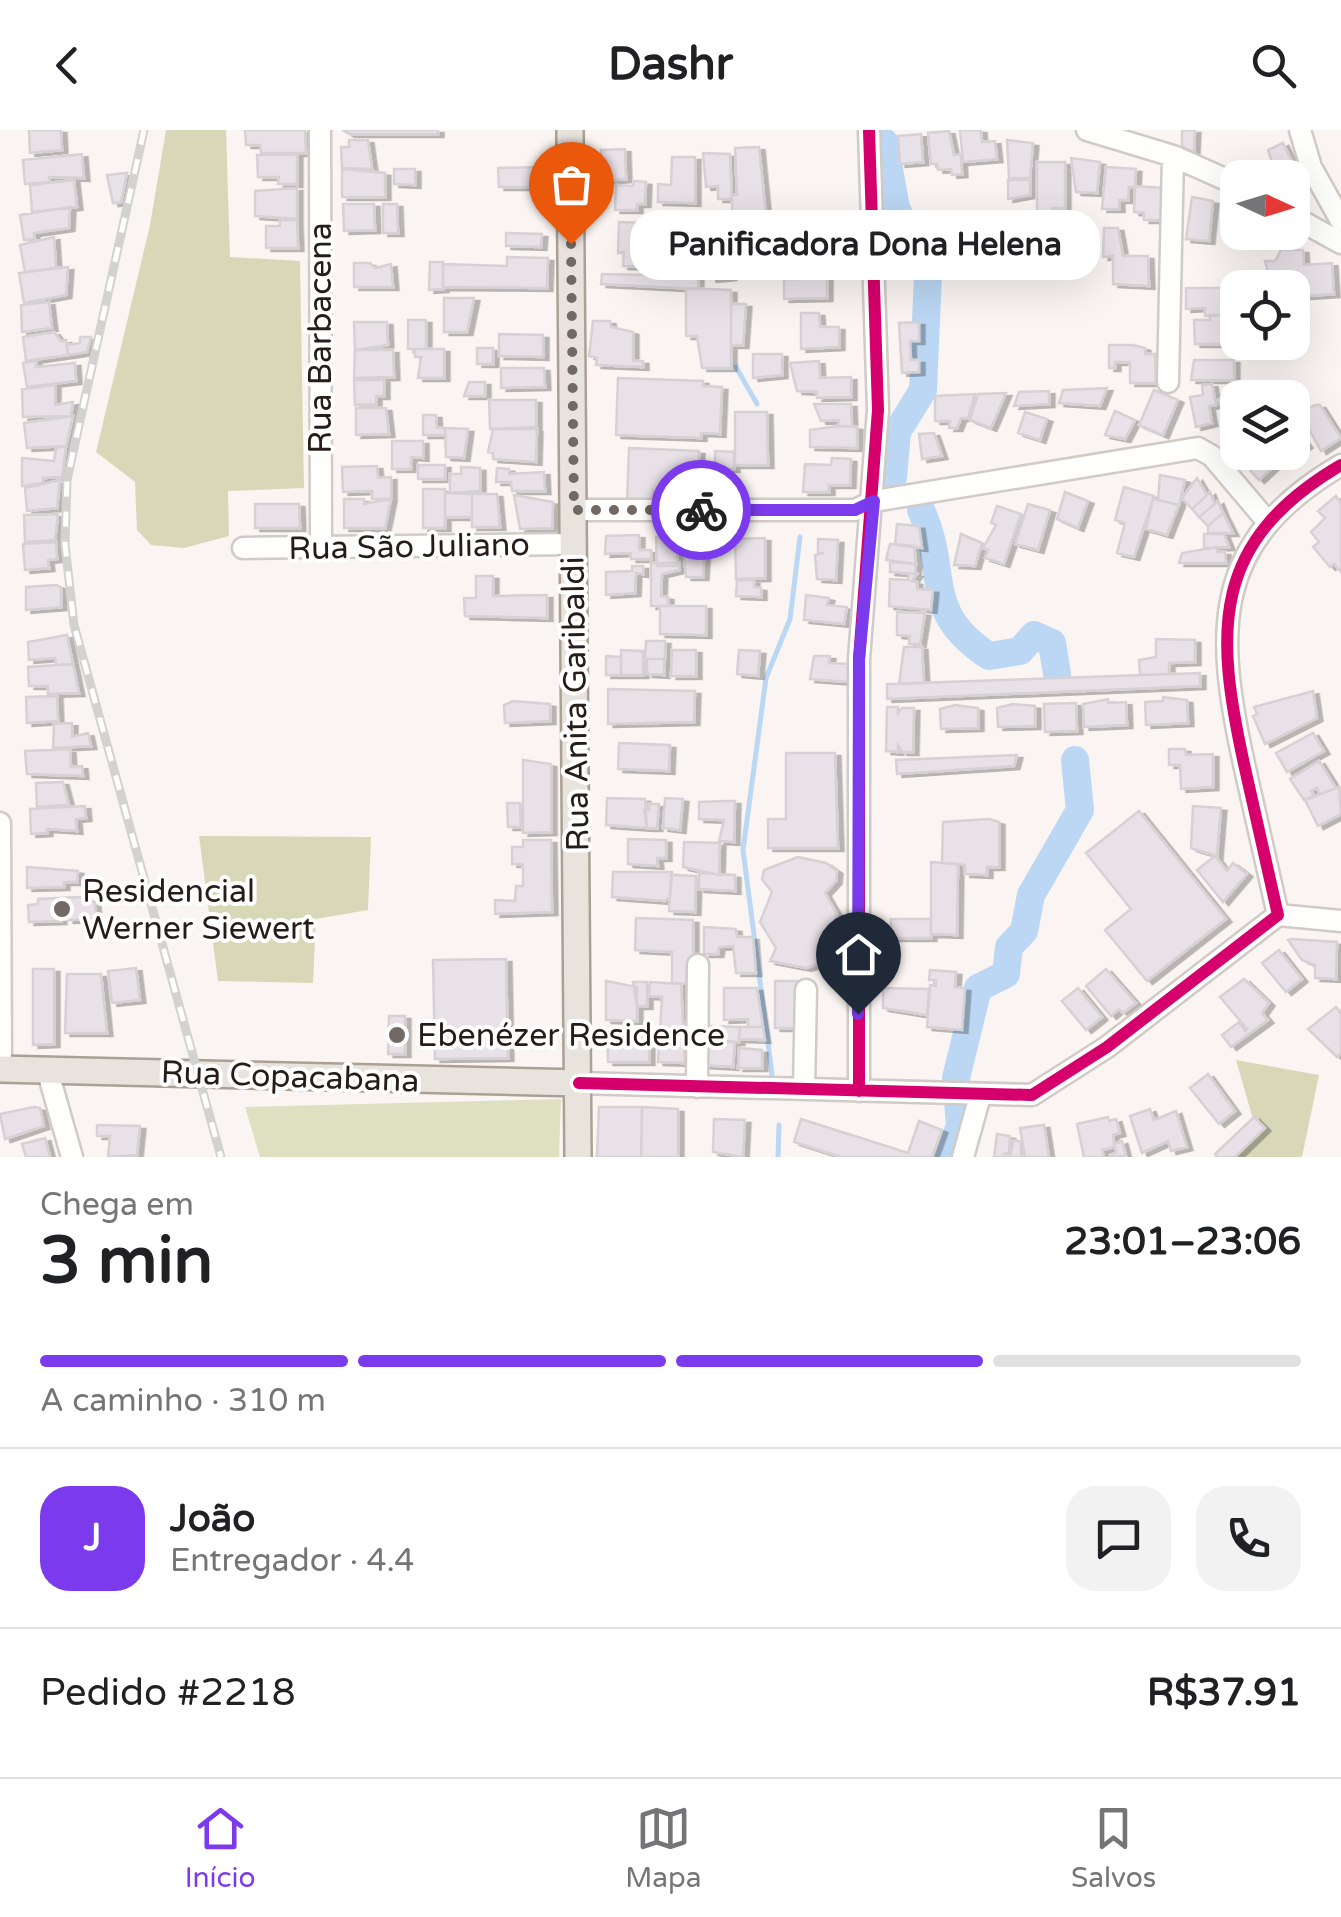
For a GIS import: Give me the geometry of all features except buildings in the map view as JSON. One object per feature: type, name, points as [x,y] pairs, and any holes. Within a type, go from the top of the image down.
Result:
[{"type":"main road","name":"Rua Anita Garibaldi","points":[[570,130],[578,1157]]},
{"type":"main road","name":"Rua Copacabana","points":[[0,1069],[579,1084]]},
{"type":"street","name":"Rua Barbacena","points":[[320,130],[321,546]]},
{"type":"street","points":[[858,1091],[859,659],[874,501],[878,382],[869,130]]},
{"type":"street","points":[[1087,130],[1173,156],[1220,177]]},
{"type":"street","points":[[1300,130],[1311,167],[1341,221]]},
{"type":"street","points":[[1168,382],[1173,156]]},
{"type":"street","points":[[1310,226],[1341,243]]},
{"type":"street","points":[[574,510],[855,510],[874,501],[1198,448],[1212,456],[1267,521]]},
{"type":"street","points":[[1278,915],[1237,730],[1224,635],[1241,569],[1267,521],[1341,465]]},
{"type":"street","name":"Rua São Juliano","points":[[243,548],[574,544]]},
{"type":"street","points":[[0,823],[0,1069]]},
{"type":"street","points":[[579,1084],[1016,1097],[1046,1089],[1278,915],[1341,920]]},
{"type":"street","points":[[697,1086],[698,966]]},
{"type":"street","points":[[804,1089],[806,990]]},
{"type":"street","points":[[47,1069],[72,1157]]},
{"type":"street","points":[[962,1157],[972,1096]]},
{"type":"green space","points":[[166,130],[226,130],[230,257],[300,261],[304,488],[228,491],[229,536],[184,548],[151,545],[137,530],[135,482],[96,452],[150,225]]},
{"type":"green space","points":[[199,836],[371,837],[368,910],[316,919],[313,983],[218,981]]},
{"type":"green space","points":[[1236,1060],[1319,1075],[1302,1157],[1214,1157],[1256,1130]]},
{"type":"green space","points":[[561,1099],[559,1157],[260,1157],[245,1107]]},
{"type":"waterway","points":[[884,142],[896,208],[928,274],[923,390],[897,432],[893,477]]},
{"type":"waterway","points":[[736,367],[757,404]]},
{"type":"waterway","points":[[921,510],[940,590],[953,623],[989,656],[1020,651],[1034,635],[1052,643],[1057,674]]},
{"type":"waterway","points":[[772,1074],[743,850],[766,678],[790,619],[800,537]]},
{"type":"waterway","points":[[949,1157],[960,1125],[956,1078],[978,988],[1006,974],[1009,947],[1024,931],[1031,895],[1080,810],[1075,760]]},
{"type":"waterway","points":[[778,1157],[779,1125]]},
{"type":"railway","points":[[144,130],[67,480],[65,544],[74,625],[221,1157]]},
{"type":"cycle path","points":[[859,1091],[859,659],[878,410],[869,130]]},
{"type":"cycle path","points":[[1278,915],[1234,716],[1227,631],[1232,594],[1245,558],[1266,526],[1298,494],[1341,465]]},
{"type":"cycle path","points":[[579,1083],[1032,1095],[1107,1047],[1278,915]]},
{"type":"way so far","points":[[571,244],[574,510],[701,510]]},
{"type":"place","name":"Panificadora Dona Helena","points":[[571,244]]},
{"type":"place","name":"Residencial Werner Siewert","points":[[62,909]]},
{"type":"place","name":"Ebenézer Residence","points":[[397,1035]]},
{"type":"route","points":[[701,510],[855,510],[874,501],[859,659],[858,1014]]}]
